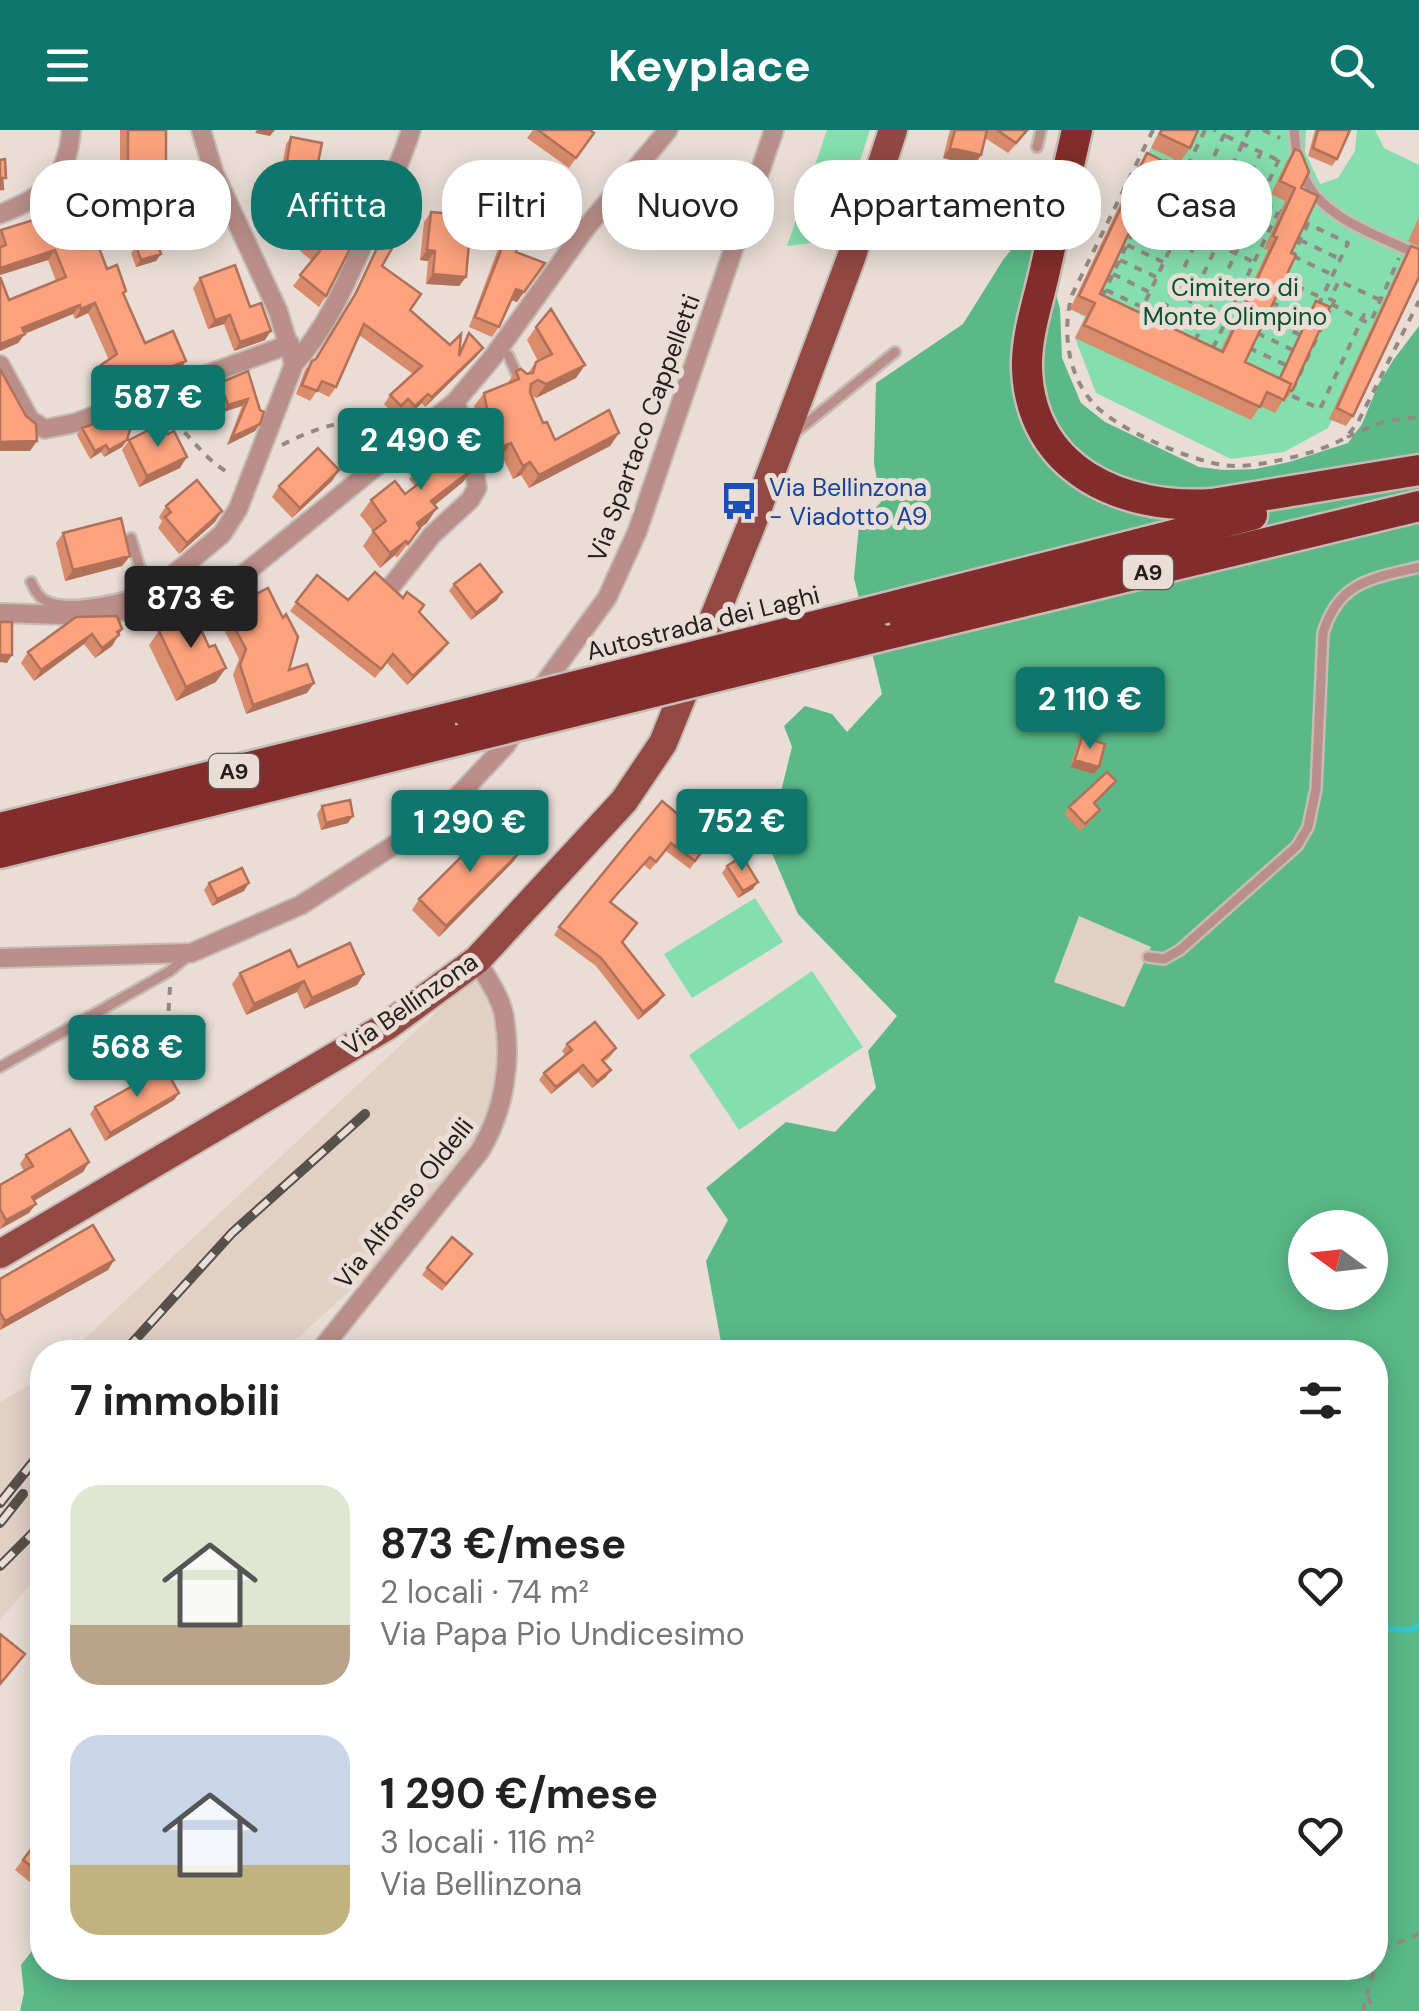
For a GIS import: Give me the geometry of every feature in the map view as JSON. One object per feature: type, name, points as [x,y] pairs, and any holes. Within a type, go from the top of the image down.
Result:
[{"type":"highway","points":[[1077,130],[1027,364],[1032,402],[1042,428],[1070,463],[1114,492],[1178,505],[1212,504],[1419,470]]},
{"type":"highway","name":"A9","points":[[0,853],[464,726],[881,622],[1419,470]]},
{"type":"highway","name":"A9","points":[[881,622],[1419,506]]},
{"type":"highway","name":"A9","points":[[0,828],[464,726]]},
{"type":"main road","name":"Via Bellinzona","points":[[0,1254],[387,1026],[478,960],[624,802],[663,743],[783,442],[894,130]]},
{"type":"street","points":[[0,214],[50,188],[65,166],[71,130]]},
{"type":"street","points":[[202,130],[214,173],[278,311],[294,364]]},
{"type":"street","points":[[410,130],[404,154],[353,270],[294,364],[238,509],[222,534],[176,572],[170,594],[178,607],[189,608],[212,598],[455,402],[494,357],[584,228],[668,130]]},
{"type":"street","name":"Via Spartaco Cappelletti","points":[[0,958],[191,953],[301,905],[399,842],[454,800],[506,745],[546,677],[590,621],[617,578],[637,532],[774,130]]},
{"type":"street","points":[[0,366],[30,420],[45,429],[75,423],[290,344]]},
{"type":"street","points":[[393,584],[432,535],[470,500],[476,488],[471,450],[455,402]]},
{"type":"street","points":[[0,613],[98,616],[170,594]]},
{"type":"street","name":"Via Alfonso Oldelli","points":[[329,1340],[480,1151],[495,1126],[508,1068],[504,1012],[478,960]]},
{"type":"lane","points":[[1037,147],[1041,130]]},
{"type":"lane","points":[[1294,130],[1305,180],[1321,202],[1362,228],[1416,252]]},
{"type":"lane","points":[[783,442],[895,352]]},
{"type":"lane","points":[[508,355],[519,379]]},
{"type":"lane","points":[[131,538],[147,592]]},
{"type":"lane","points":[[1148,957],[1164,958],[1180,950],[1297,846],[1314,810],[1322,648],[1329,613],[1340,596],[1352,588],[1419,567]]},
{"type":"lane","points":[[31,582],[39,596],[49,603],[63,605],[103,602],[147,592],[170,594]]},
{"type":"lane","points":[[0,1067],[170,971],[191,953]]},
{"type":"path","points":[[1153,130],[1072,294],[1067,314],[1069,354],[1085,393],[1096,407],[1136,431],[1197,458],[1226,466],[1290,456],[1386,421],[1419,417]]},
{"type":"path","points":[[1191,160],[1205,130]]},
{"type":"path","points":[[1214,130],[1280,161],[1272,178]]},
{"type":"path","points":[[1234,160],[1249,130]]},
{"type":"path","points":[[1263,130],[1284,140]]},
{"type":"path","points":[[1212,160],[1224,135]]},
{"type":"path","points":[[1257,160],[1261,152]]},
{"type":"path","points":[[1272,207],[1348,243],[1318,306],[1328,310],[1338,281],[1380,300]]},
{"type":"path","points":[[1208,358],[1279,210]]},
{"type":"path","points":[[1308,224],[1271,302],[1311,321]]},
{"type":"path","points":[[1300,240],[1340,260]]},
{"type":"path","points":[[1098,306],[1125,250]]},
{"type":"path","points":[[1138,250],[1164,262]]},
{"type":"path","points":[[1135,324],[1170,250]]},
{"type":"path","points":[[1153,332],[1191,250]]},
{"type":"path","points":[[1172,341],[1215,250]]},
{"type":"path","points":[[1228,250],[1254,262]]},
{"type":"path","points":[[1190,350],[1238,250]]},
{"type":"path","points":[[1293,256],[1333,275]]},
{"type":"path","points":[[1120,260],[1156,277]]},
{"type":"path","points":[[1113,274],[1150,292]]},
{"type":"path","points":[[1282,279],[1322,298]]},
{"type":"path","points":[[1326,291],[1335,295],[1290,395],[1320,409],[1364,315],[1372,318],[1385,289]]},
{"type":"path","points":[[1106,290],[1142,307]]},
{"type":"path","points":[[1344,438],[1358,422],[1419,302]]},
{"type":"path","points":[[1331,305],[1372,325]]},
{"type":"path","points":[[1264,317],[1304,337]]},
{"type":"path","points":[[1257,333],[1297,352]]},
{"type":"path","points":[[1245,358],[1249,348],[1290,367],[1285,377]]},
{"type":"path","points":[[132,400],[175,421],[210,460],[227,472],[250,480]]},
{"type":"path","points":[[258,458],[326,426],[376,416],[412,421]]},
{"type":"path","points":[[170,971],[168,1020],[214,1025]]},
{"type":"path","points":[[1388,1946],[1419,1934]]},
{"type":"path","points":[[1363,2011],[1372,1980]]},
{"type":"path","points":[[1367,1994],[1374,2011]]},
{"type":"shaded area","points":[[1079,916],[1152,947],[1124,1007],[1053,982]]},
{"type":"shaded area","points":[[476,975],[504,1012],[495,1126],[415,1232],[295,1340],[83,1340]]},
{"type":"shaded area","points":[[30,1385],[30,1585],[0,1620],[0,1402]]},
{"type":"green space","points":[[827,130],[870,130],[860,160],[817,160]]},
{"type":"green space","name":"Cimitero di Monte Olimpino","points":[[1160,130],[1306,130],[1305,152],[1320,184],[1338,178],[1355,151],[1357,130],[1375,130],[1384,148],[1419,165],[1419,267],[1346,426],[1332,420],[1328,428],[1284,452],[1231,459],[1096,393],[1075,338],[1085,317],[1070,309],[1121,208],[1121,250],[1272,250],[1272,160],[1145,160]]},
{"type":"green space","points":[[794,226],[794,245],[787,246]]},
{"type":"green space","points":[[1011,250],[1043,250],[1060,309],[1062,358],[1081,403],[1105,422],[1199,467],[1255,469],[1348,443],[1362,424],[1378,385],[1419,326],[1419,2011],[20,2011],[24,1993],[21,1965],[30,1953],[30,1980],[1388,1980],[1388,1340],[721,1340],[706,1261],[728,1220],[706,1188],[786,1122],[835,1132],[876,1088],[868,1051],[897,1016],[798,914],[768,844],[792,747],[784,726],[805,706],[832,714],[847,732],[882,694],[854,578],[859,525],[881,502],[874,463],[876,383],[963,324]],"holes":[[[1079,916],[1151,947],[1124,1007],[1054,982]]]},
{"type":"green space","points":[[755,898],[783,942],[692,998],[664,954]]},
{"type":"green space","points":[[812,971],[863,1047],[739,1130],[689,1055]]},
{"type":"building","points":[[128,130],[166,130],[166,160],[128,160]]},
{"type":"building","points":[[538,130],[590,130],[594,133],[576,158]]},
{"type":"building","points":[[955,130],[987,130],[981,155],[950,148]]},
{"type":"building","points":[[997,130],[1027,130],[1016,143]]},
{"type":"building","points":[[1162,130],[1198,130],[1190,148],[1160,134]]},
{"type":"building","points":[[1318,130],[1350,130],[1337,159],[1313,148]]},
{"type":"building","points":[[291,137],[322,143],[319,160],[287,160]]},
{"type":"building","points":[[1295,149],[1301,152],[1309,172],[1301,188],[1318,196],[1291,253],[1296,255],[1245,362],[1291,384],[1284,400],[1267,392],[1260,407],[1084,325],[1095,303],[1079,296],[1121,208],[1121,250],[1100,294],[1223,352],[1272,250],[1277,237],[1273,236],[1295,188],[1280,181]]},
{"type":"building","points":[[5,159],[6,178],[2,178],[0,189],[0,160]]},
{"type":"building","points":[[431,212],[442,213],[442,250],[468,250],[466,277],[433,274],[435,251],[427,250]]},
{"type":"building","points":[[30,221],[30,250],[55,250],[0,268],[0,247],[6,245],[1,230]]},
{"type":"building","points":[[1411,246],[1419,249],[1419,277],[1353,416],[1337,408]]},
{"type":"building","points":[[55,250],[100,250],[107,269],[117,265],[126,291],[123,293],[145,343],[173,331],[186,361],[111,389],[101,365],[117,354],[95,303],[22,328],[25,334],[0,344],[0,277],[9,300],[66,277]]},
{"type":"building","points":[[137,250],[160,250],[161,254],[141,260]]},
{"type":"building","points":[[349,250],[326,296],[300,275],[320,251]]},
{"type":"building","points":[[376,250],[391,250],[382,266],[421,294],[410,310],[450,345],[461,334],[459,356],[469,333],[483,348],[432,397],[428,394],[415,406],[408,399],[401,406],[390,395],[422,366],[364,324],[336,387],[322,381],[317,391],[302,385],[312,361],[356,293]]},
{"type":"building","points":[[501,250],[517,250],[545,263],[524,292],[516,289],[499,327],[475,317]]},
{"type":"building","points":[[235,265],[250,307],[261,303],[271,331],[240,342],[230,315],[215,320],[200,278]]},
{"type":"building","points":[[1316,301],[1330,307],[1292,391],[1291,384],[1280,378]]},
{"type":"building","points":[[551,309],[585,365],[546,384],[538,380],[531,384],[530,392],[543,423],[547,422],[555,440],[609,410],[619,433],[539,475],[530,462],[523,466],[511,443],[495,450],[484,393],[519,379],[516,371],[533,373],[536,362],[552,354],[536,327]]},
{"type":"building","points":[[0,369],[26,416],[36,424],[37,441],[0,442]]},
{"type":"building","points":[[248,371],[264,412],[260,424],[232,437],[248,399],[228,405],[220,383]]},
{"type":"building","points":[[136,409],[127,440],[109,450],[106,445],[95,451],[82,428]]},
{"type":"building","points":[[164,427],[168,434],[174,431],[187,457],[147,476],[129,440]]},
{"type":"building","points":[[461,432],[470,443],[474,468],[431,501],[437,508],[417,523],[420,528],[408,544],[406,541],[390,553],[373,531],[386,521],[371,500],[395,481],[405,494],[429,476],[420,465]]},
{"type":"building","points":[[318,448],[339,470],[300,508],[279,486]]},
{"type":"building","points":[[197,480],[222,511],[187,543],[165,517],[171,512],[166,506]]},
{"type":"building","points":[[121,518],[130,556],[73,570],[63,533]]},
{"type":"building","points":[[480,564],[502,592],[476,613],[454,584]]},
{"type":"building","points":[[375,572],[403,598],[407,592],[424,605],[419,612],[448,643],[413,676],[393,654],[381,669],[296,602],[317,575],[348,600]]},
{"type":"building","points":[[268,588],[298,637],[289,670],[307,664],[314,683],[253,705],[240,665],[246,649],[225,610]]},
{"type":"building","points":[[194,614],[209,647],[215,645],[226,668],[186,687],[159,631]]},
{"type":"building","points":[[117,616],[122,629],[102,648],[92,634],[41,670],[28,652],[76,617]]},
{"type":"building","points":[[0,622],[12,622],[12,655],[0,655]]},
{"type":"building","points":[[1082,737],[1105,744],[1099,767],[1075,760]]},
{"type":"building","points":[[1107,772],[1116,781],[1094,803],[1100,810],[1085,824],[1069,807]]},
{"type":"building","points":[[350,800],[353,816],[326,823],[322,806]]},
{"type":"building","points":[[662,801],[692,826],[697,818],[716,832],[695,861],[671,843],[656,862],[650,857],[610,902],[637,923],[622,942],[664,995],[643,1012],[601,958],[559,927]]},
{"type":"building","points":[[494,824],[521,851],[446,926],[419,899]]},
{"type":"building","points":[[742,856],[758,882],[743,891],[727,866]]},
{"type":"building","points":[[242,868],[249,883],[217,899],[209,883]]},
{"type":"building","points":[[350,943],[364,974],[312,998],[304,981],[254,1004],[240,973],[290,950],[298,967]]},
{"type":"building","points":[[595,1022],[616,1048],[602,1060],[611,1070],[597,1081],[583,1065],[556,1087],[544,1073],[572,1050],[567,1044]]},
{"type":"building","points":[[165,1068],[179,1093],[110,1133],[95,1107]]},
{"type":"building","points":[[70,1129],[89,1162],[32,1197],[36,1204],[6,1220],[0,1209],[0,1185],[33,1166],[26,1155]]},
{"type":"building","points":[[93,1225],[114,1260],[5,1321],[0,1312],[0,1279]]},
{"type":"building","points":[[452,1237],[472,1254],[446,1284],[427,1268]]},
{"type":"building","points":[[0,1634],[25,1654],[0,1684]]},
{"type":"waterway","points":[[1388,1629],[1409,1630],[1419,1626]]},
{"type":"railway","points":[[135,1340],[232,1233],[365,1114]]},
{"type":"railway","points":[[0,1503],[30,1466]]},
{"type":"railway","points":[[0,1523],[23,1494]]},
{"type":"railway","points":[[0,1566],[30,1536]]},
{"type":"place","name":"Via Bellinzona - Viadotto A9","points":[[739,501]]}]
